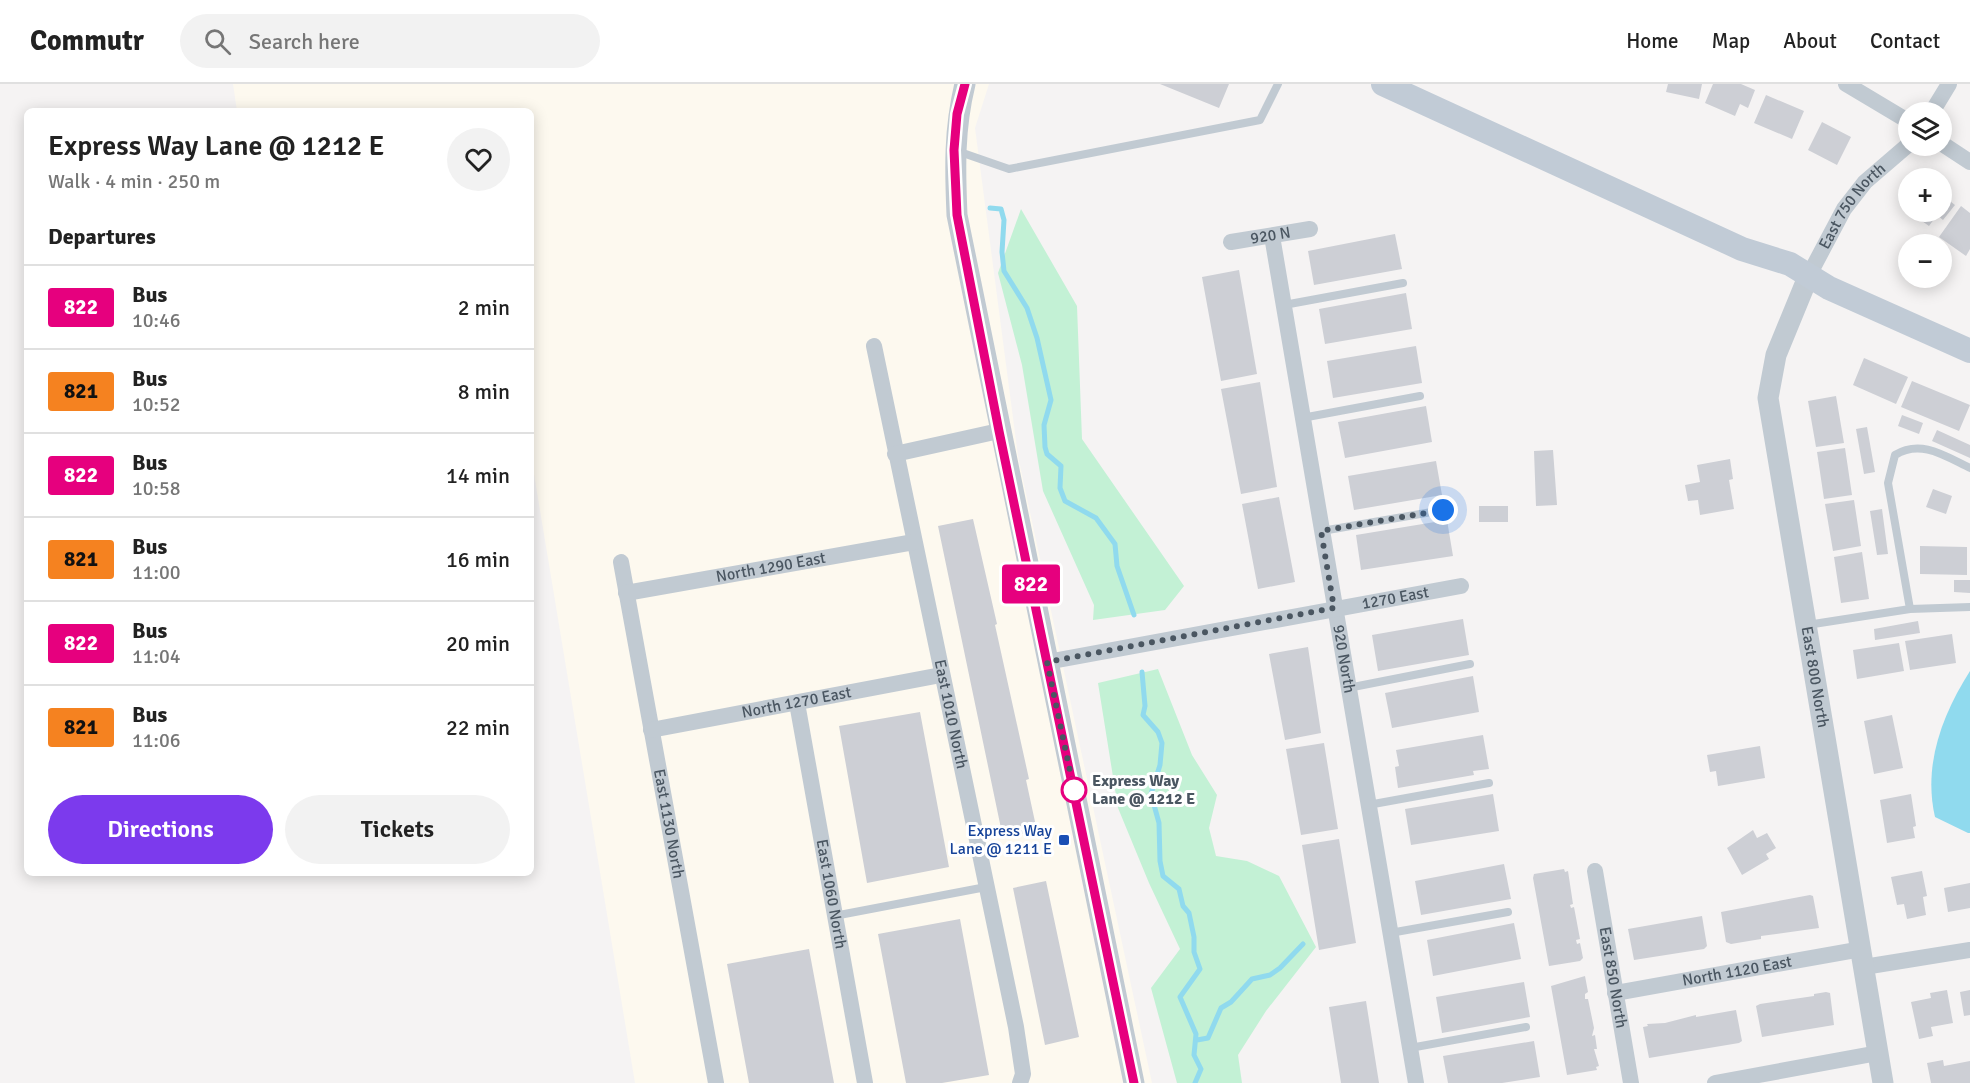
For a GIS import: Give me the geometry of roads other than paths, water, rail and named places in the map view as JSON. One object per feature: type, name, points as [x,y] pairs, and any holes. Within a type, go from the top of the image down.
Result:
[{"type":"main road","points":[[1383,84],[1742,249],[1790,264],[1808,277],[1970,351]]},
{"type":"street","points":[[965,84],[957,114],[954,150],[957,215],[999,431],[1134,1083]]},
{"type":"street","points":[[1846,84],[1898,115]]},
{"type":"street","points":[[1938,102],[1949,84]]},
{"type":"street","points":[[1952,150],[1970,162]]},
{"type":"street","name":"East 750 North","points":[[1808,277],[1844,209],[1865,182],[1898,154]]},
{"type":"street","name":"920 N","points":[[1231,242],[1310,229]]},
{"type":"street","name":"920 North","points":[[1272,236],[1416,1083]]},
{"type":"street","name":"East 800 North","points":[[1808,277],[1776,355],[1768,398],[1883,1083]]},
{"type":"street","name":"East 1010 North","points":[[874,346],[1018,1038],[1023,1074],[1020,1083]]},
{"type":"street","points":[[896,454],[999,431]]},
{"type":"street","name":"North 1290 East","points":[[626,593],[914,542]]},
{"type":"street","name":"East 1130 North","points":[[621,562],[716,1083]]},
{"type":"street","name":"1270 East","points":[[1047,662],[1461,586]]},
{"type":"street","name":"North 1270 East","points":[[651,730],[941,675]]},
{"type":"street","name":"East 1060 North","points":[[797,703],[866,1083]]},
{"type":"street","name":"East 850 North","points":[[1594,872],[1631,1083]]},
{"type":"street","name":"North 1120 East","points":[[1615,993],[1863,958],[1970,951]]},
{"type":"street","points":[[1715,1083],[1878,1053]]},
{"type":"lane","points":[[954,150],[1009,169],[1260,120],[1278,84]]},
{"type":"lane","points":[[1284,305],[1403,283]]},
{"type":"lane","points":[[1302,418],[1420,396]]},
{"type":"lane","points":[[1910,609],[1887,483],[1895,455],[1907,448],[1931,450],[1970,468]]},
{"type":"lane","points":[[1321,531],[1443,510]]},
{"type":"lane","points":[[1807,625],[1910,609],[1970,608]]},
{"type":"lane","points":[[1348,688],[1470,664]]},
{"type":"lane","points":[[1368,806],[1489,783]]},
{"type":"lane","points":[[834,916],[986,887]]},
{"type":"lane","points":[[1390,933],[1508,912]]},
{"type":"lane","points":[[1410,1048],[1526,1027]]},
{"type":"water","points":[[1970,671],[1970,833],[1968,833],[1935,817],[1931,778],[1933,760],[1943,723]]},
{"type":"waterway","points":[[990,208],[1001,209],[1004,220],[1002,252],[1004,271],[1027,308],[1037,338],[1051,400],[1044,425],[1047,454],[1061,466],[1060,488],[1065,501],[1096,518],[1115,544],[1117,566],[1134,615]]},
{"type":"waterway","points":[[1142,672],[1145,706],[1143,715],[1158,732],[1162,743],[1160,765],[1151,794],[1159,823],[1160,861],[1163,876],[1179,889],[1183,906],[1189,913],[1194,937],[1194,952],[1200,969],[1180,997],[1196,1034],[1194,1055],[1201,1069],[1195,1083]]},
{"type":"waterway","points":[[1197,1040],[1208,1038],[1221,1008],[1231,1002],[1252,979],[1270,975],[1303,944]]},
{"type":"place","name":"Express Way Lane @ 1212 E","points":[[1074,790]]},
{"type":"place","name":"Express Way Lane @ 1211 E","points":[[1064,840]]}]
